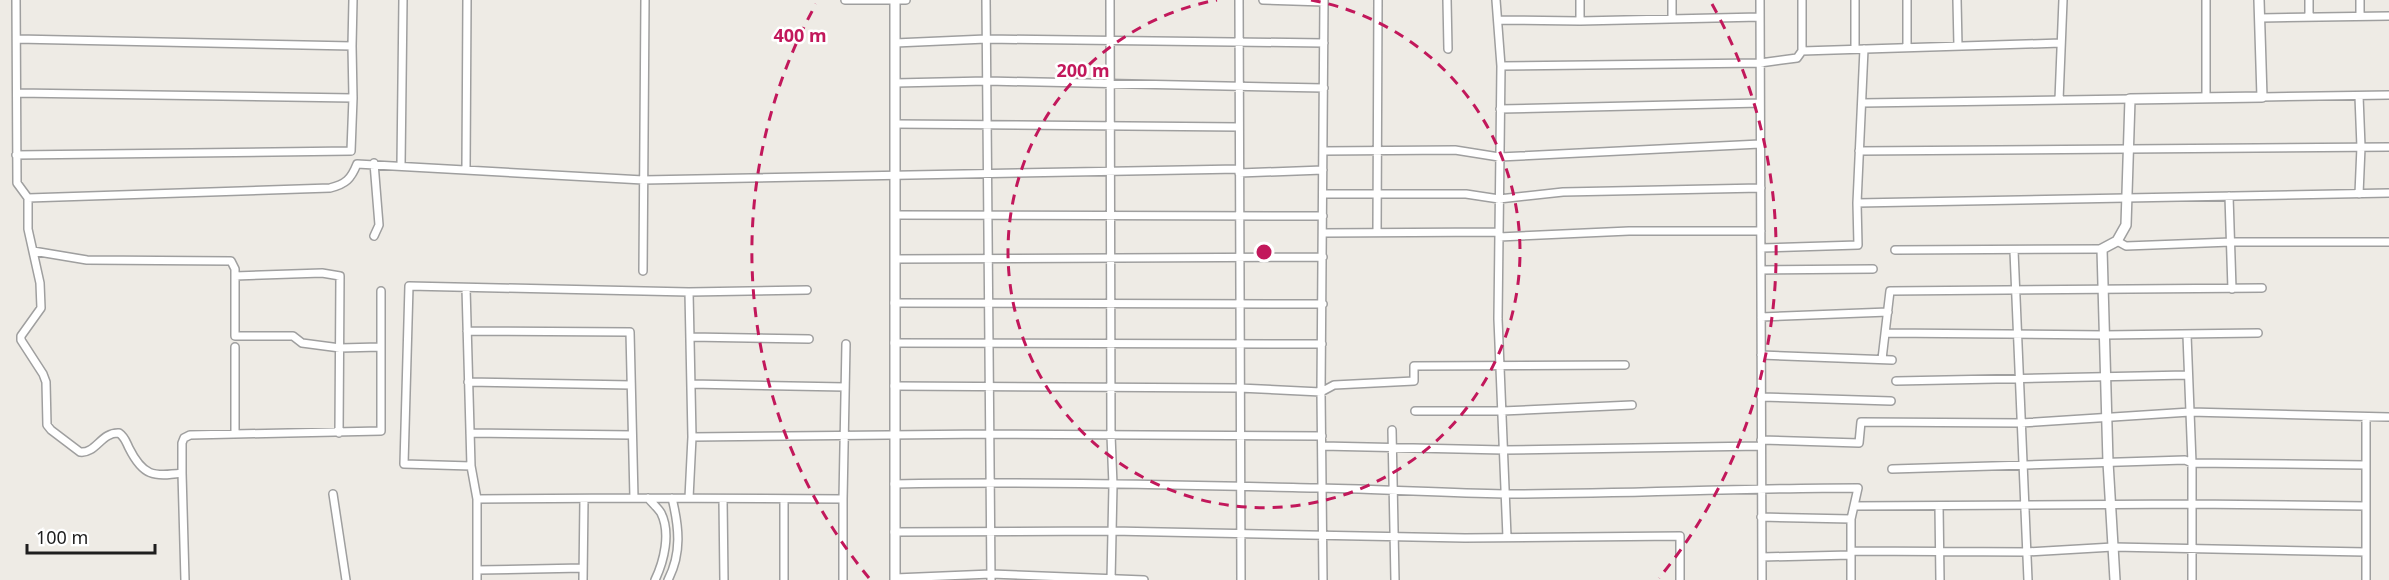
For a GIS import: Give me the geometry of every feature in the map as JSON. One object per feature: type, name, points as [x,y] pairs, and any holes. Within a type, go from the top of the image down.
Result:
[{"type":"street","points":[[16,0],[16,183],[28,198],[28,229],[40,283],[41,308],[21,336],[21,340],[46,382],[47,424],[51,430],[80,452],[90,450],[107,435],[119,433],[125,439],[136,463],[144,470],[156,475],[182,473]]},
{"type":"street","points":[[28,198],[330,188],[343,184],[352,178],[357,164],[351,151],[353,0]]},
{"type":"street","points":[[401,165],[403,0]]},
{"type":"street","points":[[465,168],[467,0]]},
{"type":"street","points":[[642,271],[645,0]]},
{"type":"street","points":[[845,0],[906,0]]},
{"type":"street","points":[[895,0],[895,579],[991,577],[1144,580]]},
{"type":"street","points":[[986,0],[991,577]]},
{"type":"street","points":[[1110,0],[1110,304],[1113,485],[1111,580]]},
{"type":"street","points":[[1239,0],[1241,580]]},
{"type":"street","points":[[1263,0],[1324,1],[1323,580]]},
{"type":"street","points":[[1377,232],[1378,0]]},
{"type":"street","points":[[1447,0],[1448,49]]},
{"type":"street","points":[[1496,0],[1501,66],[1500,364],[1508,537]]},
{"type":"street","points":[[1580,0],[1580,21]]},
{"type":"street","points":[[1672,0],[1672,18]]},
{"type":"street","points":[[1760,0],[1762,580]]},
{"type":"street","points":[[1501,66],[1760,63],[1797,58],[1802,51],[1802,0]]},
{"type":"street","points":[[1855,0],[1856,49]]},
{"type":"street","points":[[1907,0],[1907,47]]},
{"type":"street","points":[[1957,0],[1958,46]]},
{"type":"street","points":[[2059,100],[2063,0]]},
{"type":"street","points":[[2206,0],[2206,98]]},
{"type":"street","points":[[2259,0],[2262,97]]},
{"type":"street","points":[[2308,0],[2309,17]]},
{"type":"street","points":[[2360,0],[2360,16]]},
{"type":"street","points":[[2260,18],[2389,16]]},
{"type":"street","points":[[1499,20],[1580,21],[1760,17]]},
{"type":"street","points":[[17,39],[352,46]]},
{"type":"street","points":[[895,43],[986,39],[1324,43]]},
{"type":"street","points":[[1802,51],[2061,43]]},
{"type":"street","points":[[1761,248],[1858,245],[1857,203],[1864,49]]},
{"type":"street","points":[[895,83],[987,81],[1323,88]]},
{"type":"street","points":[[17,93],[353,98]]},
{"type":"street","points":[[1862,103],[2389,95]]},
{"type":"street","points":[[2359,96],[2361,147],[2359,194]]},
{"type":"street","points":[[1895,250],[2102,249],[2117,241],[2126,225],[2130,99]]},
{"type":"street","points":[[1500,109],[1760,103]]},
{"type":"street","points":[[895,124],[1239,127]]},
{"type":"street","points":[[1323,151],[1455,150],[1499,157],[1761,144]]},
{"type":"street","points":[[1859,151],[2389,147]]},
{"type":"street","points":[[16,155],[351,151]]},
{"type":"street","points":[[374,163],[380,225],[375,236]]},
{"type":"street","points":[[357,164],[465,168],[643,180],[987,172],[1323,170]]},
{"type":"street","points":[[1323,194],[1466,194],[1499,199],[1563,192],[1761,188]]},
{"type":"street","points":[[1857,203],[2389,193]]},
{"type":"street","points":[[2229,196],[2232,289]]},
{"type":"street","points":[[895,215],[1323,216]]},
{"type":"street","points":[[1323,233],[1499,234],[1761,231]]},
{"type":"street","points":[[2117,241],[2126,246],[2230,242],[2389,242]]},
{"type":"street","points":[[2102,249],[2108,462],[2115,580]]},
{"type":"street","points":[[33,251],[87,260],[231,261],[235,269],[235,336],[293,336],[302,344],[340,348],[380,347]]},
{"type":"street","points":[[2014,251],[2028,580]]},
{"type":"street","points":[[895,259],[1323,257]]},
{"type":"street","points":[[1761,270],[1873,269]]},
{"type":"street","points":[[235,276],[322,273],[340,276],[339,433]]},
{"type":"street","points":[[471,466],[404,464],[409,286],[689,292],[807,290]]},
{"type":"street","points":[[466,288],[471,466],[477,499],[477,580]]},
{"type":"street","points":[[1882,359],[1890,291],[2262,288]]},
{"type":"street","points":[[185,580],[182,473],[184,438],[190,435],[381,431],[381,291]]},
{"type":"street","points":[[689,292],[692,437],[689,498]]},
{"type":"street","points":[[894,303],[1323,304]]},
{"type":"street","points":[[1761,317],[1888,312]]},
{"type":"street","points":[[467,331],[630,332],[634,498]]},
{"type":"street","points":[[1886,333],[2104,335],[2258,333]]},
{"type":"street","points":[[2187,335],[2192,463],[2192,580]]},
{"type":"street","points":[[690,337],[809,339]]},
{"type":"street","points":[[894,343],[1322,344]]},
{"type":"street","points":[[843,580],[846,344]]},
{"type":"street","points":[[235,434],[236,346]]},
{"type":"street","points":[[1761,355],[1892,360]]},
{"type":"street","points":[[894,386],[1239,388],[1322,392],[1334,385],[1414,381],[1414,366],[1625,365]]},
{"type":"street","points":[[1896,381],[2187,375]]},
{"type":"street","points":[[468,382],[631,385]]},
{"type":"street","points":[[691,384],[845,387]]},
{"type":"street","points":[[1761,398],[1891,401]]},
{"type":"street","points":[[1415,411],[1502,411],[1632,405]]},
{"type":"street","points":[[1322,446],[1504,450],[1859,442],[1861,422],[2021,423],[2190,412],[2389,417]]},
{"type":"street","points":[[2366,417],[2366,580]]},
{"type":"street","points":[[1392,430],[1395,580]]},
{"type":"street","points":[[470,433],[632,435]]},
{"type":"street","points":[[692,437],[894,434],[1322,436]]},
{"type":"street","points":[[1892,469],[2185,460],[2192,463],[2365,465]]},
{"type":"street","points":[[894,484],[990,482],[1505,494],[1858,488],[1851,519],[1851,580]]},
{"type":"street","points":[[333,494],[346,580]]},
{"type":"street","points":[[583,580],[584,498]]},
{"type":"street","points":[[648,498],[660,512],[666,531],[659,571],[655,580]]},
{"type":"street","points":[[668,580],[678,550],[678,524],[672,498]]},
{"type":"street","points":[[477,499],[843,499]]},
{"type":"street","points":[[723,499],[724,580]]},
{"type":"street","points":[[784,499],[784,580]]},
{"type":"street","points":[[1854,506],[2191,504],[2366,506]]},
{"type":"street","points":[[1939,506],[1940,580]]},
{"type":"street","points":[[1761,517],[1851,519]]},
{"type":"street","points":[[894,532],[1112,531],[1508,537],[1680,536],[1680,580]]},
{"type":"street","points":[[1762,557],[1851,553],[2027,552],[2113,547],[2366,552]]},
{"type":"street","points":[[477,570],[583,568]]}]
